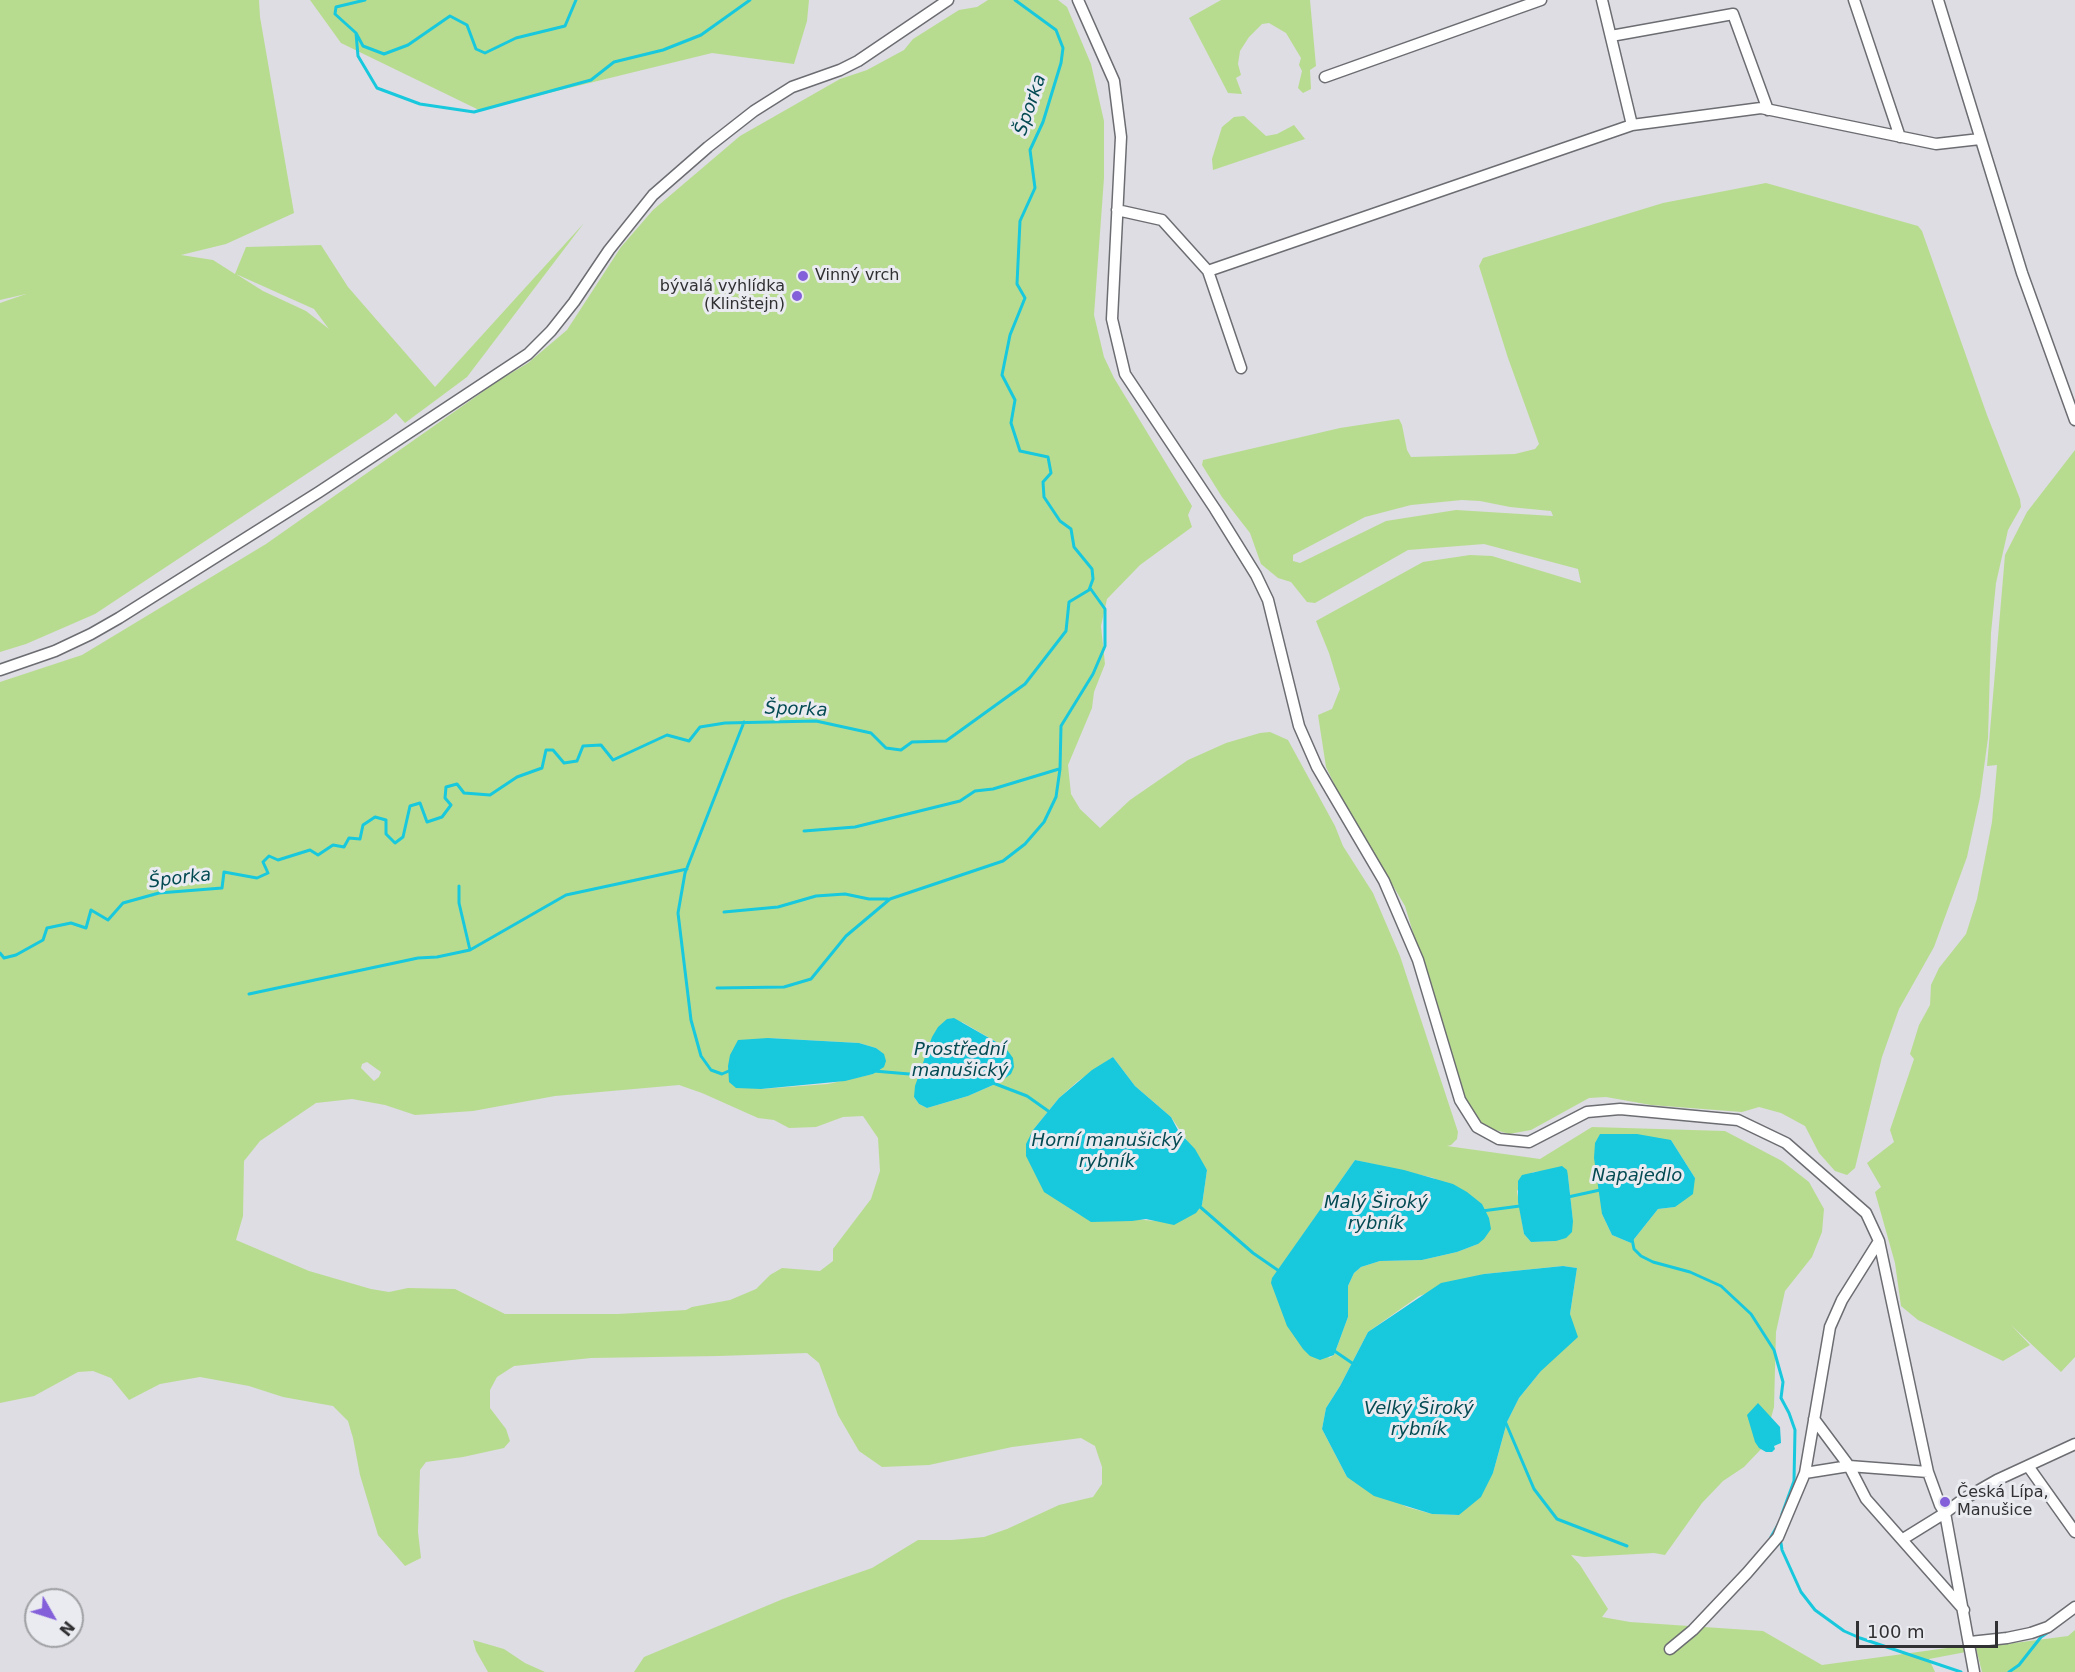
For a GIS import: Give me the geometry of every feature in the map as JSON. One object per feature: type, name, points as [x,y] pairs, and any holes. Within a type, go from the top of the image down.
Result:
[{"type":"street","points":[[0,670],[55,651],[120,618],[329,486],[528,354],[551,331],[574,302],[609,250],[652,195],[708,147],[754,111],[792,87],[858,61],[948,0]]},
{"type":"street","points":[[1078,0],[1114,81],[1121,137],[1112,319],[1125,374],[1215,509],[1256,575],[1268,600],[1299,726],[1317,767],[1384,881],[1418,960],[1460,1100],[1477,1127],[1499,1139],[1529,1142],[1587,1112],[1620,1109],[1738,1120],[1786,1143],[1866,1213],[1879,1241],[1928,1472],[1945,1513],[1974,1672]]},
{"type":"street","points":[[1325,77],[1541,0]]},
{"type":"street","points":[[1602,0],[1632,125]]},
{"type":"street","points":[[1854,0],[1900,137]]},
{"type":"street","points":[[1938,0],[2022,273],[2075,420]]},
{"type":"street","points":[[1611,36],[1733,14],[1762,99],[1768,110]]},
{"type":"street","points":[[1208,272],[1364,216],[1632,125],[1761,108],[1936,144],[1980,139]]},
{"type":"street","points":[[1117,210],[1162,220],[1208,272],[1241,368]]},
{"type":"street","points":[[1670,1649],[1693,1630],[1778,1537],[1805,1473],[1830,1327],[1842,1300],[1879,1241]]},
{"type":"street","points":[[1814,1419],[1849,1466],[1866,1499],[1964,1610]]},
{"type":"street","points":[[1903,1539],[1988,1485],[2075,1444]]},
{"type":"street","points":[[1805,1473],[1849,1466],[1928,1472]]},
{"type":"street","points":[[2028,1466],[2075,1532]]},
{"type":"street","points":[[1970,1642],[2031,1633],[2048,1627],[2075,1607]]},
{"type":"green space","points":[[0,0],[259,0],[294,213],[226,244],[181,255],[213,260],[235,274],[246,247],[321,245],[348,287],[435,387],[584,223],[467,377],[405,423],[396,413],[95,614],[26,644],[0,652],[0,303],[26,294],[0,300]],"holes":[[[236,274],[314,309],[329,329],[306,311],[263,291]]]},
{"type":"green space","points":[[310,0],[809,0],[807,21],[794,64],[712,53],[479,110],[341,43]]},
{"type":"green space","points":[[988,0],[1058,0],[1067,7],[1091,64],[1104,121],[1104,178],[1094,315],[1104,357],[1114,378],[1192,506],[1188,515],[1192,527],[1140,565],[1107,599],[1101,626],[1105,664],[1094,692],[1092,708],[1068,765],[1071,794],[1080,809],[1100,828],[1130,800],[1188,760],[1226,743],[1260,733],[1270,732],[1288,740],[1335,826],[1343,846],[1373,893],[1400,956],[1458,1132],[1457,1139],[1447,1146],[1540,1159],[1592,1127],[1725,1131],[1782,1161],[1809,1182],[1824,1209],[1822,1232],[1812,1257],[1785,1291],[1776,1332],[1774,1407],[1763,1447],[1744,1467],[1723,1481],[1702,1503],[1665,1555],[1654,1553],[1584,1557],[1571,1555],[1608,1609],[1602,1617],[1630,1622],[1763,1631],[1822,1665],[1962,1646],[1967,1649],[1966,1652],[1929,1659],[1935,1672],[634,1672],[644,1657],[783,1599],[872,1568],[918,1540],[984,1537],[1059,1505],[1093,1497],[1102,1484],[1102,1467],[1095,1446],[1081,1438],[1012,1447],[929,1465],[882,1467],[859,1451],[838,1415],[819,1363],[807,1353],[591,1358],[514,1366],[497,1377],[490,1390],[490,1408],[506,1429],[510,1441],[504,1448],[426,1462],[420,1470],[418,1532],[421,1558],[405,1566],[378,1535],[360,1475],[348,1421],[333,1406],[283,1397],[249,1386],[200,1377],[160,1384],[129,1400],[111,1378],[93,1371],[78,1372],[34,1396],[0,1403],[0,682],[82,655],[266,544],[498,381],[528,363],[567,330],[621,247],[653,210],[740,136],[840,79],[867,70],[904,50],[913,39],[959,10],[977,7]],"holes":[[[962,1022],[1005,1047],[1000,1082],[968,1096],[927,1108],[919,1104],[914,1097]],[[768,1038],[859,1043],[876,1048],[883,1054],[873,1074],[828,1084],[761,1089]],[[1113,1057],[1135,1086],[1171,1117],[1207,1170],[1202,1205],[1157,1221],[1080,1215],[1065,1205],[1033,1130],[1059,1098],[1078,1081]],[[367,1062],[381,1072],[374,1081],[361,1068],[362,1064]],[[679,1085],[758,1118],[774,1120],[789,1128],[816,1127],[843,1117],[863,1116],[878,1138],[880,1171],[871,1199],[833,1249],[833,1261],[820,1271],[782,1268],[770,1275],[756,1289],[730,1300],[686,1310],[618,1314],[505,1314],[455,1289],[408,1288],[389,1292],[371,1289],[309,1271],[236,1240],[243,1216],[244,1161],[260,1141],[316,1103],[352,1099],[385,1105],[415,1115],[473,1111],[555,1096]],[[1671,1140],[1695,1178],[1675,1207],[1658,1209],[1631,1243],[1612,1235],[1602,1214]],[[1355,1160],[1434,1178],[1478,1244],[1457,1252],[1422,1260],[1380,1261],[1361,1267],[1354,1273],[1348,1286],[1348,1317],[1334,1355],[1329,1358],[1272,1279]],[[1562,1167],[1568,1176],[1573,1221],[1556,1241],[1531,1242],[1524,1234],[1517,1191],[1533,1172]],[[1563,1266],[1577,1268],[1570,1314],[1541,1371],[1519,1398],[1507,1422],[1493,1473],[1459,1515],[1432,1514],[1407,1507],[1347,1477],[1322,1429],[1326,1408],[1368,1332],[1419,1296],[1484,1274]]]},
{"type":"green space","points":[[1221,0],[1310,0],[1316,66],[1310,70],[1311,89],[1303,93],[1298,88],[1302,71],[1299,65],[1301,58],[1286,33],[1269,23],[1262,24],[1249,37],[1240,51],[1238,64],[1241,75],[1236,78],[1242,94],[1228,93],[1189,18]]},
{"type":"green space","points":[[1244,116],[1266,136],[1277,134],[1294,125],[1305,139],[1213,170],[1212,159],[1222,127],[1234,117]]},
{"type":"green space","points":[[1766,183],[1918,226],[1922,231],[1987,415],[2020,499],[2021,507],[2008,530],[1996,583],[1991,633],[1988,738],[1980,797],[1967,857],[1934,947],[1899,1009],[1882,1057],[1855,1168],[1847,1175],[1835,1171],[1819,1153],[1805,1126],[1781,1113],[1759,1107],[1742,1112],[1651,1105],[1606,1097],[1589,1098],[1531,1130],[1509,1134],[1489,1128],[1477,1120],[1463,1098],[1405,906],[1342,800],[1326,767],[1318,715],[1332,709],[1340,689],[1316,621],[1423,562],[1470,555],[1492,556],[1581,583],[1578,569],[1484,544],[1408,550],[1315,603],[1307,602],[1291,582],[1278,578],[1261,564],[1250,533],[1222,497],[1202,465],[1203,460],[1340,428],[1399,419],[1411,457],[1515,454],[1535,449],[1539,444],[1508,358],[1479,266],[1483,258],[1663,203]],"holes":[[[1462,500],[1551,511],[1553,516],[1456,510],[1386,521],[1300,563],[1293,561],[1293,555],[1365,517],[1411,505]]]},
{"type":"green space","points":[[2075,450],[2075,1357],[2061,1372],[2011,1325],[2030,1345],[2003,1361],[1918,1320],[1901,1306],[1895,1263],[1875,1192],[1881,1187],[1867,1163],[1894,1142],[1890,1130],[1914,1059],[1910,1054],[1919,1025],[1930,1005],[1931,985],[1939,968],[1966,934],[1977,899],[1992,822],[1997,765],[1987,766],[2005,555],[2027,512]]},
{"type":"green space","points":[[2075,1630],[2075,1672],[1982,1672],[1976,1648],[2068,1636]]},
{"type":"green space","points":[[473,1640],[504,1649],[525,1663],[545,1672],[488,1672],[476,1651]]},
{"type":"water","name":"Prostřední manušický","points":[[954,1018],[1005,1047],[1013,1058],[1014,1067],[1011,1074],[1000,1082],[968,1096],[927,1108],[919,1104],[914,1097],[915,1086],[932,1037],[947,1019]]},
{"type":"water","points":[[768,1038],[859,1043],[876,1048],[884,1054],[886,1061],[884,1067],[873,1074],[845,1081],[761,1089],[736,1088],[729,1082],[728,1066],[730,1055],[738,1040]]},
{"type":"water","name":"Horní manušický rybník","points":[[1113,1057],[1135,1086],[1171,1117],[1179,1132],[1195,1149],[1207,1170],[1202,1205],[1196,1213],[1174,1225],[1146,1219],[1091,1222],[1044,1192],[1026,1156],[1026,1144],[1033,1130],[1059,1098],[1092,1070]]},
{"type":"water","name":"Napajedlo","points":[[1600,1134],[1637,1134],[1671,1140],[1695,1178],[1693,1194],[1675,1207],[1658,1209],[1631,1243],[1612,1235],[1602,1214],[1594,1158],[1595,1143]]},
{"type":"water","name":"Malý Široký rybník","points":[[1355,1160],[1404,1170],[1453,1184],[1482,1204],[1489,1218],[1491,1229],[1478,1244],[1457,1252],[1422,1260],[1380,1261],[1361,1267],[1354,1273],[1348,1286],[1348,1317],[1334,1355],[1320,1360],[1310,1356],[1303,1349],[1287,1326],[1271,1283],[1272,1278]]},
{"type":"water","points":[[1562,1166],[1567,1170],[1568,1176],[1572,1232],[1566,1238],[1556,1241],[1531,1242],[1524,1234],[1518,1202],[1518,1181],[1522,1175]]},
{"type":"water","name":"Velký Široký rybník","points":[[1563,1266],[1577,1268],[1570,1314],[1578,1337],[1541,1371],[1519,1398],[1507,1422],[1493,1473],[1481,1497],[1459,1515],[1432,1514],[1374,1496],[1347,1477],[1322,1429],[1326,1408],[1368,1332],[1441,1283],[1484,1274]]},
{"type":"water","points":[[1758,1403],[1780,1427],[1781,1443],[1774,1446],[1775,1449],[1772,1452],[1759,1448],[1747,1415]]},
{"type":"waterway","name":"Šporka","points":[[365,0],[336,7],[335,14],[356,33],[363,46],[384,54],[408,45],[450,16],[467,25],[476,49],[485,53],[516,38],[565,26],[576,0]]},
{"type":"waterway","points":[[356,33],[358,56],[377,88],[420,104],[474,112],[591,80],[614,62],[663,50],[701,35],[750,0]]},
{"type":"waterway","name":"Šporka","points":[[0,953],[4,958],[16,955],[43,940],[47,928],[71,923],[86,928],[91,910],[108,920],[123,903],[159,893],[222,888],[224,872],[257,878],[268,873],[263,862],[269,856],[278,860],[310,850],[318,855],[333,845],[344,847],[349,838],[360,839],[363,825],[375,817],[386,820],[386,834],[395,843],[403,837],[410,806],[420,803],[427,822],[442,817],[451,805],[445,798],[446,787],[457,784],[464,793],[490,795],[517,777],[542,768],[546,750],[553,750],[564,763],[577,761],[583,746],[601,745],[613,760],[667,735],[689,741],[700,727],[725,723],[816,721],[871,733],[886,748],[901,750],[912,742],[946,741],[1025,684],[1066,631],[1069,602],[1089,590],[1093,579],[1092,569],[1074,547],[1071,529],[1060,521],[1044,497],[1043,482],[1051,473],[1048,457],[1020,451],[1011,423],[1015,400],[1002,375],[1010,335],[1025,298],[1017,284],[1020,221],[1035,188],[1030,150],[1043,122],[1061,63],[1063,48],[1056,30],[1015,0]]},
{"type":"waterway","points":[[717,988],[784,987],[811,979],[846,936],[890,899],[1003,861],[1025,844],[1044,822],[1056,797],[1060,769],[1061,726],[1093,674],[1105,646],[1105,609],[1090,588]]},
{"type":"waterway","points":[[731,1070],[722,1074],[711,1070],[701,1056],[691,1020],[678,913],[685,873],[744,722]]},
{"type":"waterway","points":[[804,831],[855,827],[960,801],[975,791],[993,789],[1059,769]]},
{"type":"waterway","points":[[249,994],[418,958],[437,957],[470,950],[566,895],[687,869]]},
{"type":"waterway","points":[[459,886],[459,903],[470,950]]},
{"type":"waterway","points":[[724,912],[778,907],[816,896],[845,894],[869,899],[888,899]]},
{"type":"waterway","points":[[874,1071],[921,1075]]},
{"type":"waterway","points":[[993,1083],[1027,1096],[1051,1113]]},
{"type":"waterway","points":[[1568,1197],[1600,1190]]},
{"type":"waterway","points":[[1198,1205],[1253,1253],[1279,1271]]},
{"type":"waterway","points":[[1482,1211],[1520,1206]]},
{"type":"waterway","points":[[1632,1239],[1634,1249],[1641,1256],[1653,1262],[1690,1272],[1721,1286],[1751,1314],[1774,1350],[1783,1382],[1781,1398],[1795,1430],[1794,1481],[1782,1514]]},
{"type":"waterway","points":[[1333,1350],[1355,1365]]},
{"type":"waterway","points":[[1505,1421],[1534,1489],[1557,1519],[1627,1546]]},
{"type":"waterway","points":[[1779,1523],[1771,1537],[1781,1543],[1801,1592],[1815,1610],[1844,1631],[1860,1638],[1961,1672]]},
{"type":"waterway","points":[[2009,1672],[2019,1665],[2041,1637],[2050,1631]]},
{"type":"place","name":"Vinný vrch","points":[[803,276]]},
{"type":"place","name":"bývalá vyhlídka (Klinštejn)","points":[[797,296]]},
{"type":"place","name":"Česká Lípa, Manušice","points":[[1945,1502]]}]
